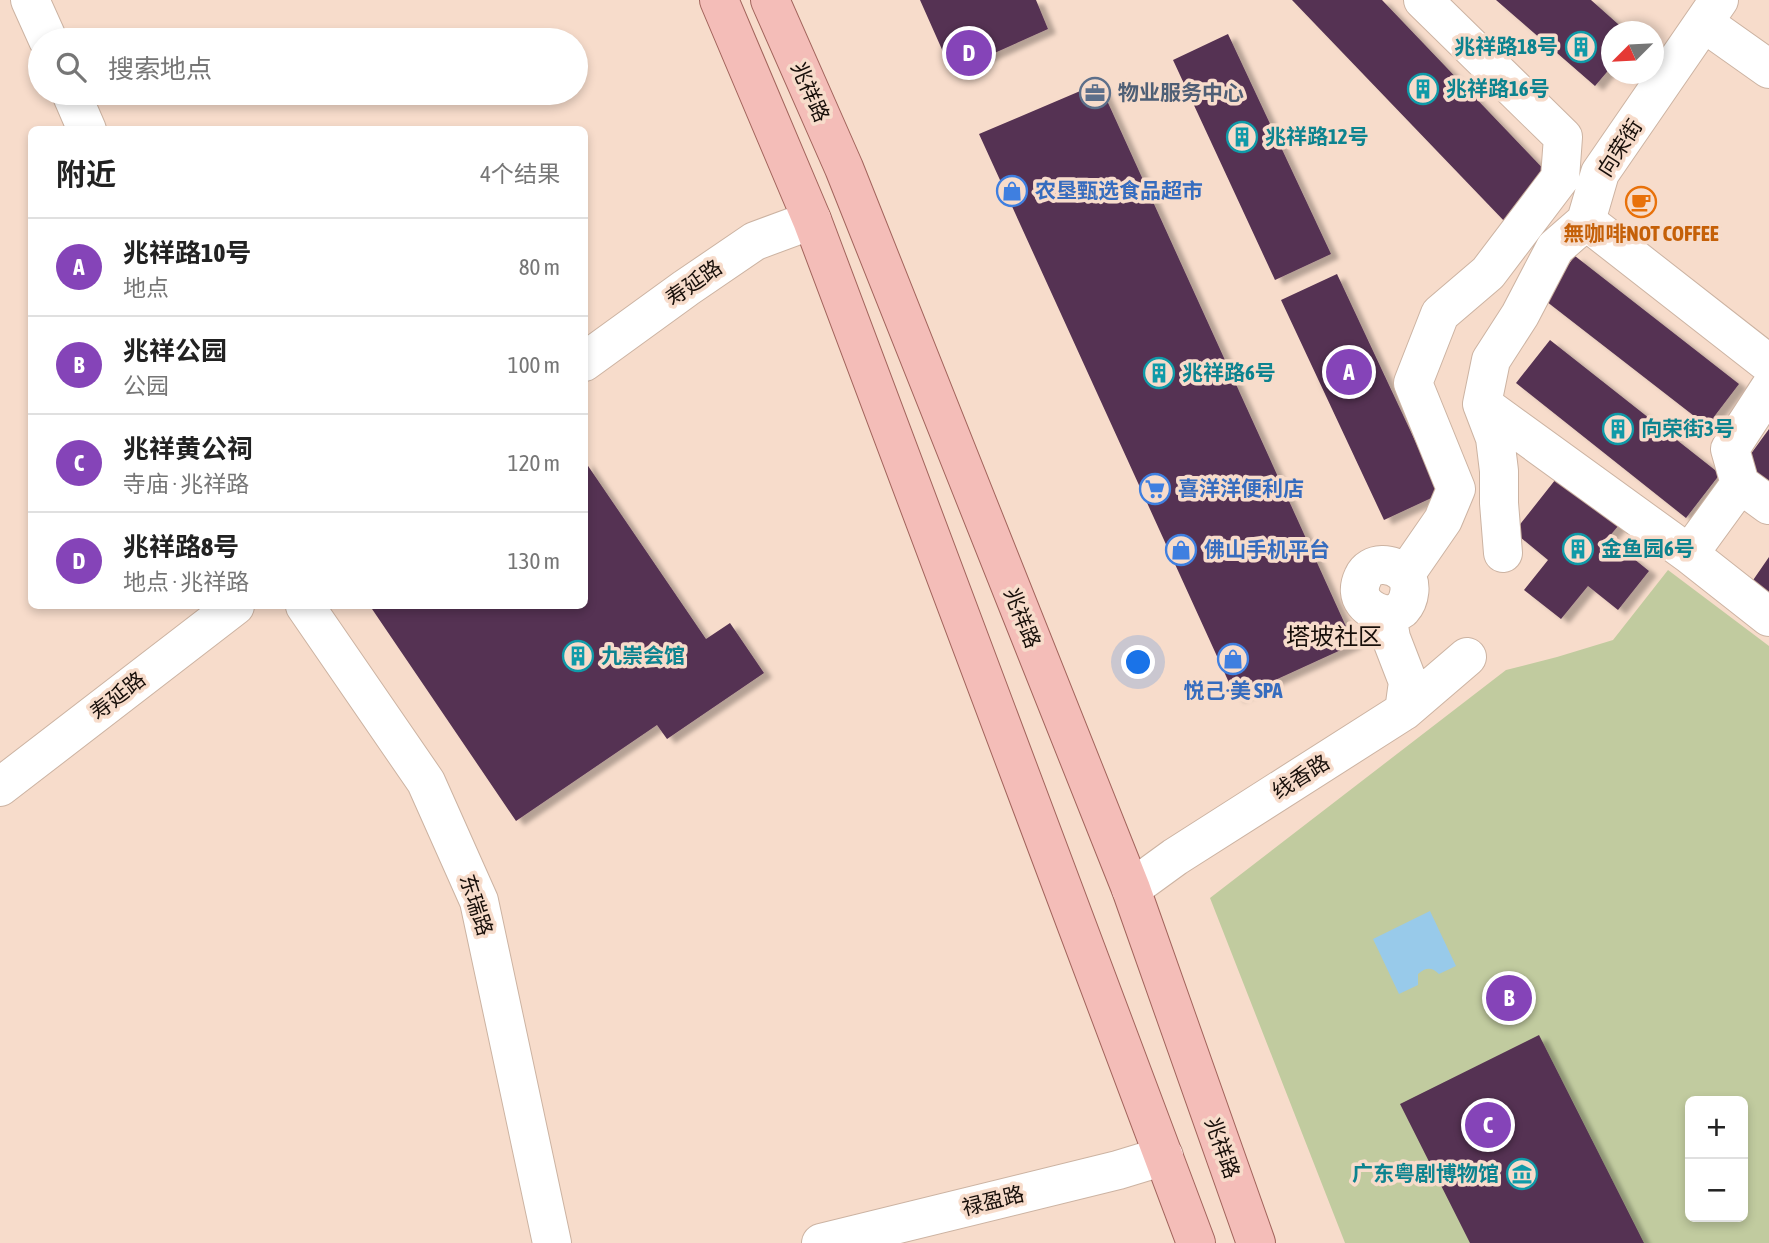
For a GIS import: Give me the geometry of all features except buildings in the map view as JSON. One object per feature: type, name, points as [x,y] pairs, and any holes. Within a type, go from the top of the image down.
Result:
[{"type":"main road","points":[[719,0],[812,220],[1196,1243]]},
{"type":"main road","name":"兆祥路","points":[[770,0],[844,168],[1130,889],[1256,1243]]},
{"type":"street","points":[[30,0],[43,28]]},
{"type":"street","points":[[1404,711],[1408,682],[1391,638],[1387,615],[1400,611],[1408,600],[1410,585],[1405,575],[1443,520],[1456,489],[1413,383],[1440,314],[1488,273],[1560,178],[1563,137],[1423,0]]},
{"type":"street","name":"向荣街","points":[[1586,221],[1600,173],[1712,11],[1769,69]]},
{"type":"street","points":[[76,105],[85,126]]},
{"type":"street","name":"寿延路","points":[[588,359],[755,241],[812,220]]},
{"type":"street","points":[[1503,553],[1495,438],[1482,404],[1491,360],[1520,315],[1555,248],[1586,221],[1769,364]]},
{"type":"street","points":[[1689,554],[1755,494],[1730,449],[1769,389]]},
{"type":"street","points":[[1482,404],[1689,554],[1769,617]]},
{"type":"street","name":"寿延路","points":[[0,787],[231,609]]},
{"type":"street","name":"东瑞路","points":[[307,609],[426,782],[479,901],[552,1243]]},
{"type":"street","name":"线香路","points":[[1130,889],[1175,857],[1404,711],[1467,657]]},
{"type":"street","name":"禄盈路","points":[[821,1243],[1118,1170],[1164,1156]]},
{"type":"green space","points":[[1668,570],[1769,646],[1769,1243],[1345,1243],[1210,898],[1506,670],[1613,640]]},
{"type":"water","points":[[1430,911],[1456,966],[1439,974],[1431,969],[1424,970],[1418,974],[1418,985],[1399,994],[1373,939]]},
{"type":"place","name":"兆祥路18号","points":[[1581,47]]},
{"type":"place","name":"兆祥路8号","points":[[969,53]]},
{"type":"place","name":"兆祥路16号","points":[[1423,89]]},
{"type":"place","name":"物业服务中心","points":[[1095,93]]},
{"type":"place","name":"兆祥路12号","points":[[1242,137]]},
{"type":"place","name":"农垦甄选食品超市","points":[[1012,191]]},
{"type":"place","name":"無咖啡NOT COFFEE","points":[[1641,202]]},
{"type":"place","name":"兆祥路10号","points":[[1349,372]]},
{"type":"place","name":"兆祥路6号","points":[[1159,373]]},
{"type":"place","name":"向荣街3号","points":[[1618,429]]},
{"type":"place","name":"喜洋洋便利店","points":[[1155,489]]},
{"type":"place","name":"金鱼园6号","points":[[1578,549]]},
{"type":"place","name":"佛山手机平台","points":[[1181,550]]},
{"type":"place","name":"九崇会馆","points":[[578,656]]},
{"type":"place","name":"悦己·美 SPA","points":[[1233,659]]},
{"type":"place","name":"兆祥公园","points":[[1509,998]]},
{"type":"place","name":"兆祥黄公祠","points":[[1488,1125]]},
{"type":"place","name":"广东粤剧博物馆","points":[[1522,1174]]},
{"type":"district","name":"塔坡社区","points":[[1334,637]]}]
